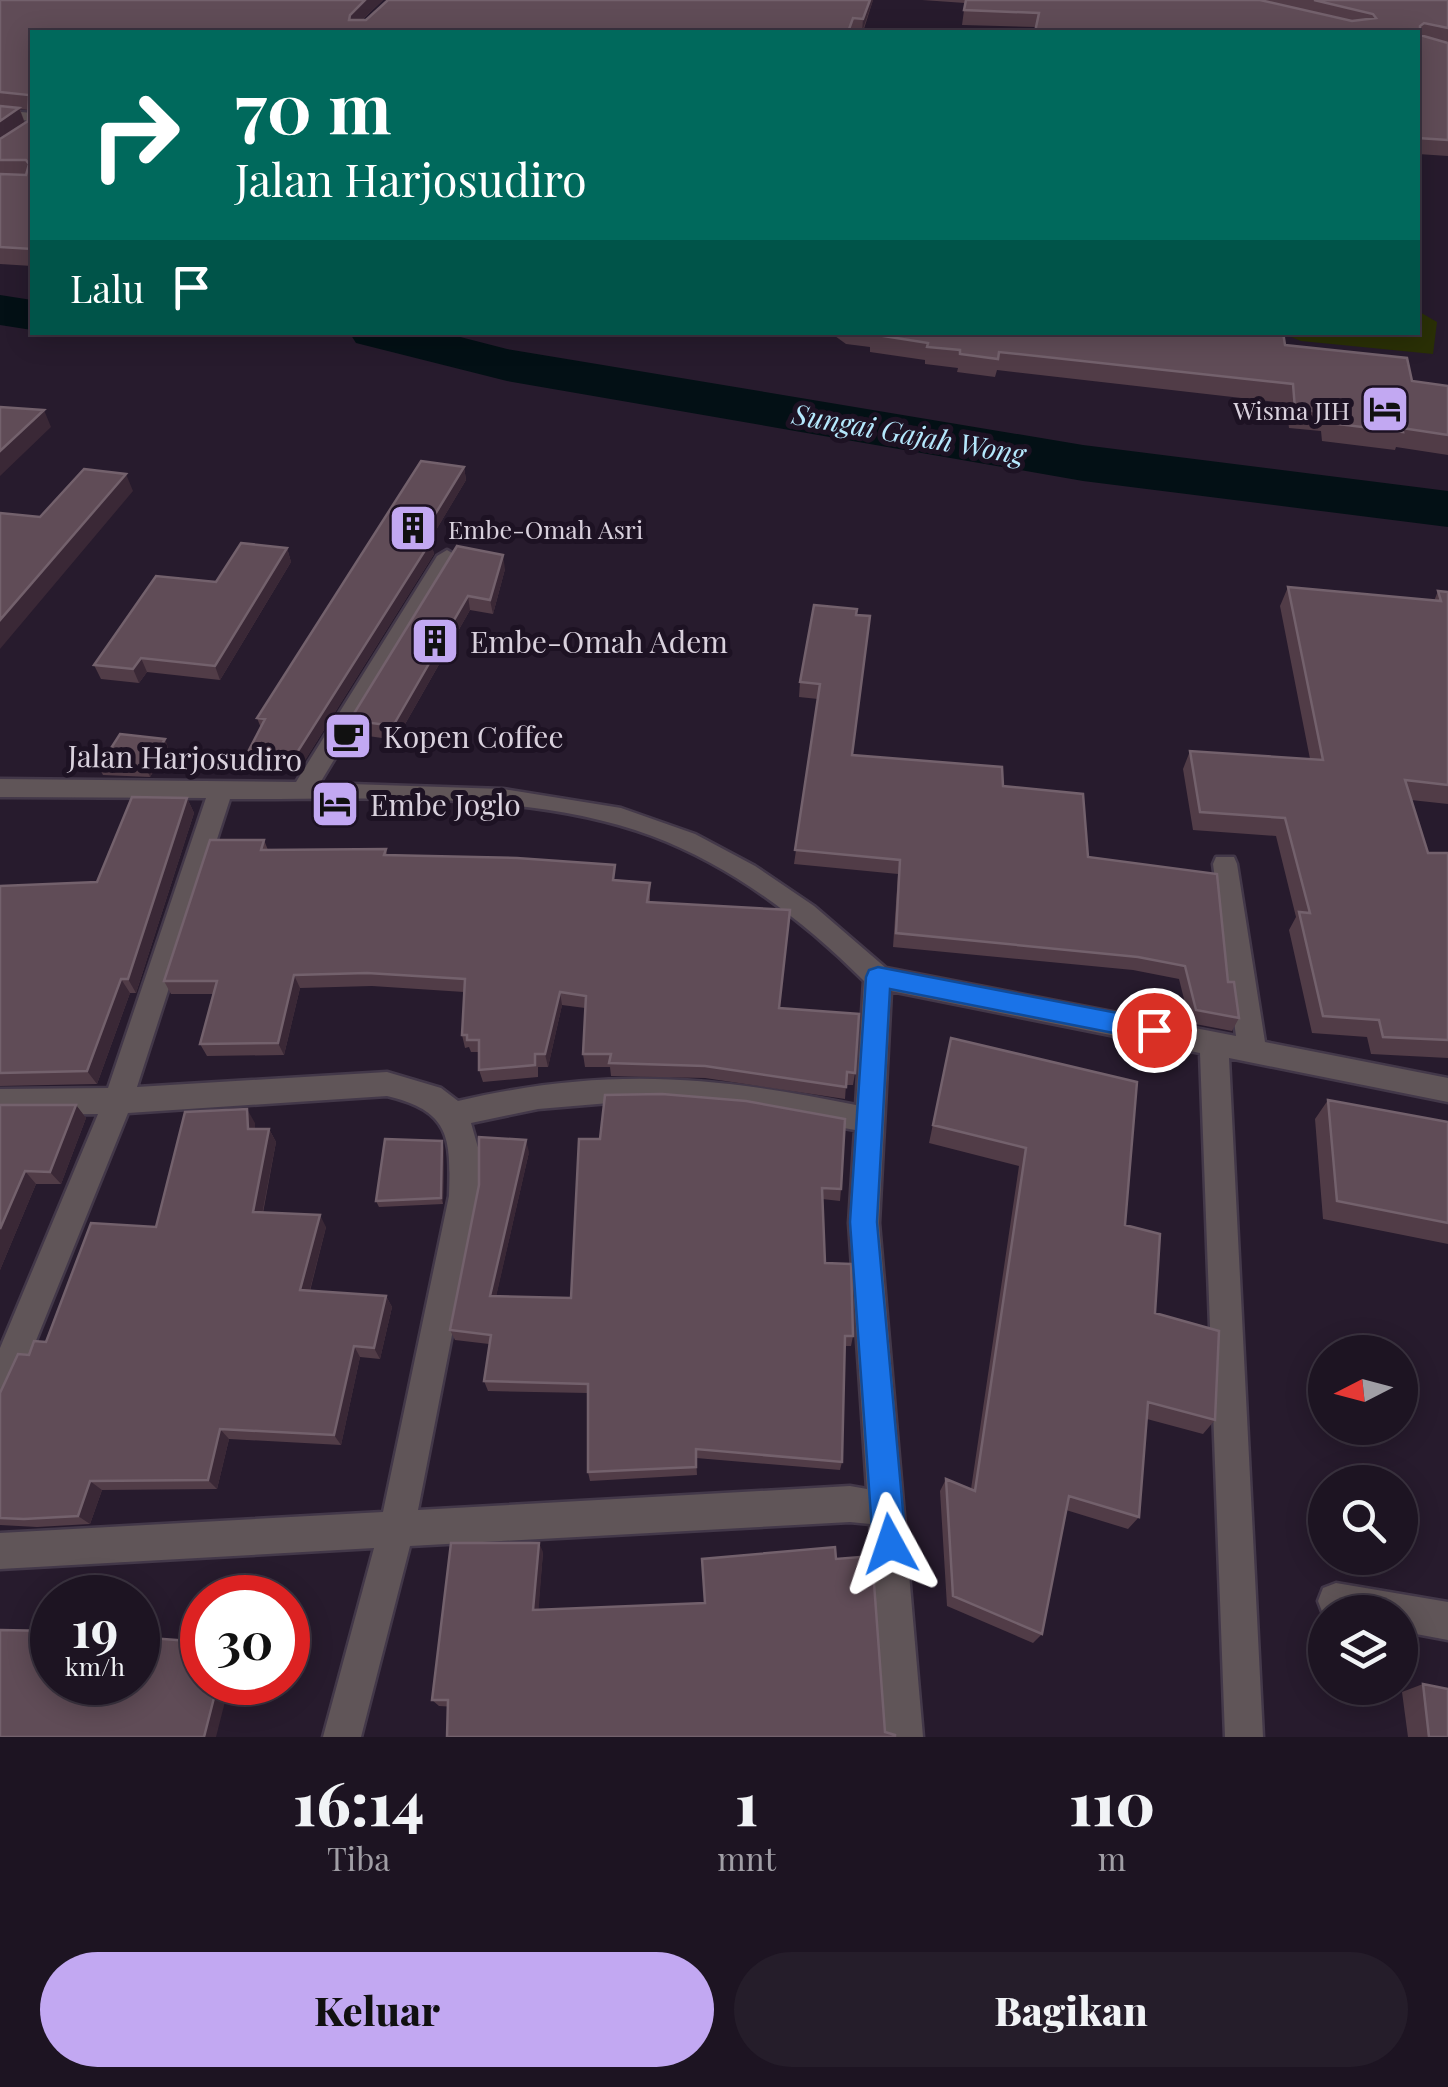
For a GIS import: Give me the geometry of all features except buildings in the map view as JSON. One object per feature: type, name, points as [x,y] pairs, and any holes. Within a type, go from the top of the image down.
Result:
[{"type":"street","points":[[0,114],[30,117]]},
{"type":"street","points":[[303,791],[447,556]]},
{"type":"street","name":"Jalan Harjosudiro","points":[[0,788],[221,789],[524,800],[657,828],[743,871],[850,949],[878,977]]},
{"type":"street","points":[[0,1388],[118,1101],[221,789]]},
{"type":"street","points":[[1224,864],[1252,1050]]},
{"type":"street","points":[[904,1737],[864,1222],[878,977],[1448,1090]]},
{"type":"street","points":[[1214,1042],[1244,1737]]},
{"type":"street","points":[[0,1102],[118,1101],[387,1084],[427,1093],[455,1114],[466,1154],[464,1196],[397,1529],[342,1737]]},
{"type":"street","points":[[455,1114],[537,1096],[656,1089],[799,1106],[869,1120]]},
{"type":"street","points":[[0,1551],[850,1504],[887,1509]]},
{"type":"street","points":[[1418,1616],[1448,1621]]},
{"type":"green space","points":[[1420,312],[1437,322],[1433,354],[1301,341],[1286,335],[1420,335]]},
{"type":"waterway","name":"Sungai Gajah Wong","points":[[0,310],[30,315]]},
{"type":"waterway","name":"Sungai Gajah Wong","points":[[387,335],[507,365],[1083,463],[1448,509]]},
{"type":"place","name":"Wisma JIH","points":[[1385,409]]},
{"type":"place","name":"Embe-Omah Asri","points":[[413,528]]},
{"type":"place","name":"Embe-Omah Adem","points":[[435,641]]},
{"type":"place","name":"Kopen Coffee","points":[[348,736]]},
{"type":"place","name":"Embe Joglo","points":[[335,804]]},
{"type":"route","points":[[890,1544],[864,1222],[878,977],[1154,1030]]}]
